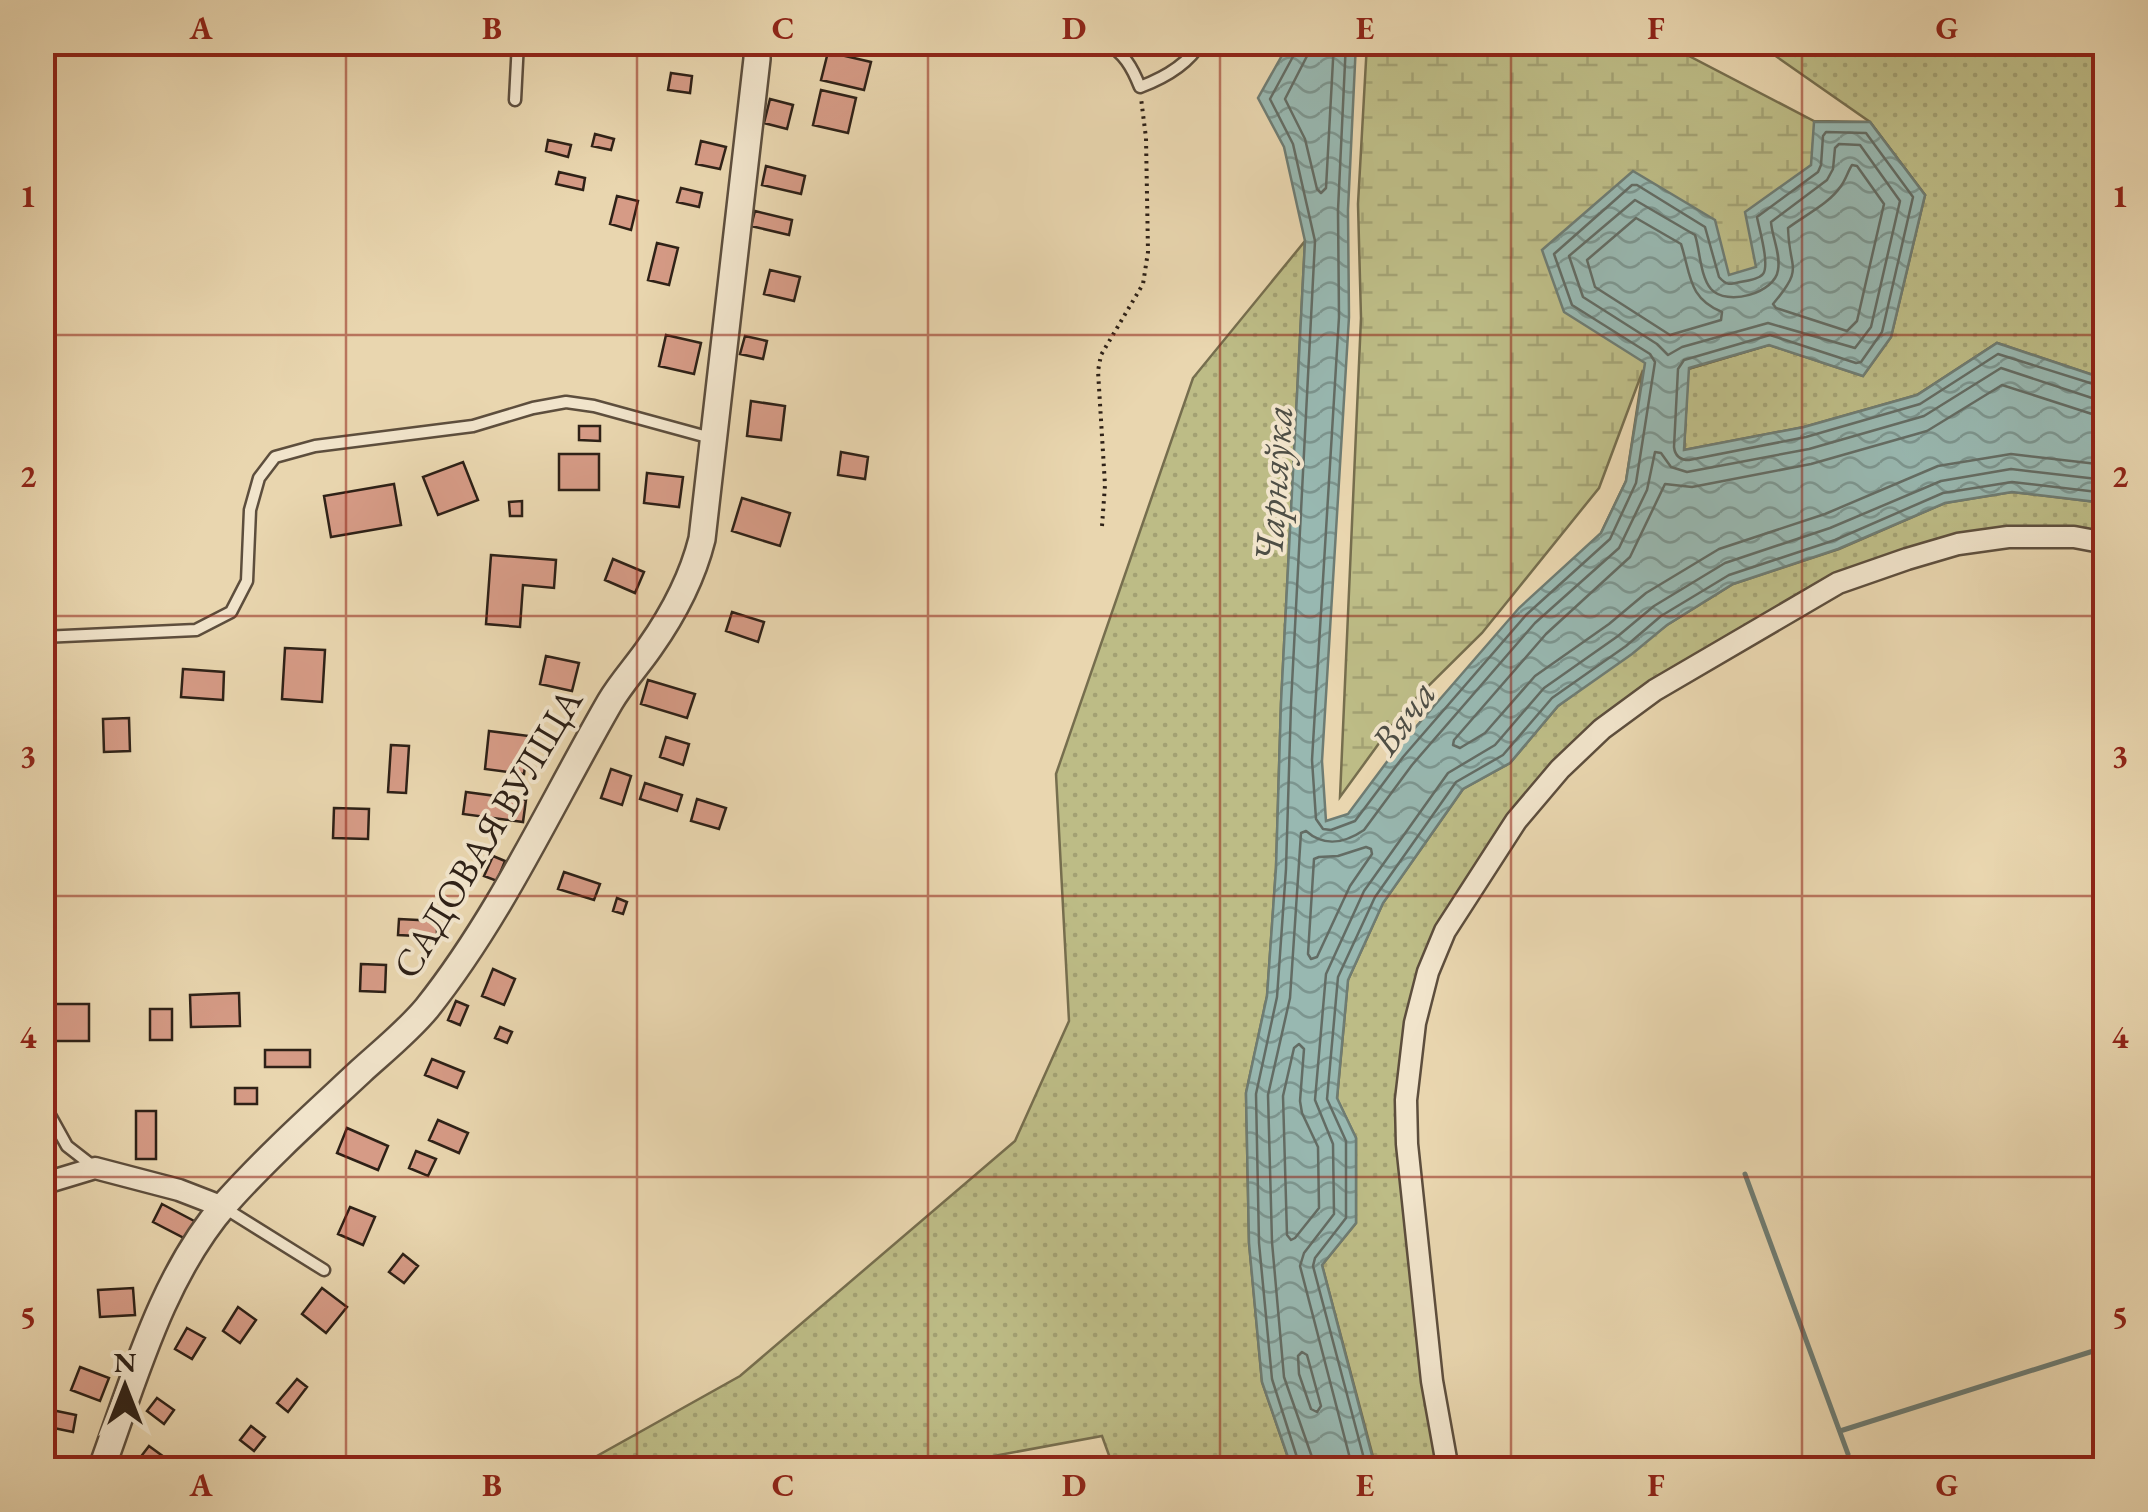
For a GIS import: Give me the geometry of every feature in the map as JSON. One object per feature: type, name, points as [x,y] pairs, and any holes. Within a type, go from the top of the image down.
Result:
[{"type":"street","name":"САДОВАЯ ВУЛІЦА","points":[[102,1470],[154,1323],[189,1256],[223,1207],[275,1151],[424,1011],[463,959],[612,698],[682,598],[702,539],[757,42]]},
{"type":"street","points":[[1448,1470],[1432,1380],[1406,1100],[1415,1024],[1428,972],[1446,931],[1516,821],[1560,769],[1602,729],[1655,690],[1838,583],[1958,544],[2008,536],[2106,542]]},
{"type":"street","points":[[42,1184],[95,1168],[179,1190],[223,1207]]},
{"type":"lane","points":[[515,100],[518,42]]},
{"type":"lane","points":[[1105,42],[1130,64],[1140,87],[1182,64],[1201,42]]},
{"type":"lane","points":[[42,637],[196,630],[231,612],[247,581],[250,510],[258,478],[276,458],[315,446],[473,426],[566,402],[713,438]]},
{"type":"lane","points":[[42,1101],[67,1146],[95,1168]]},
{"type":"lane","points":[[223,1207],[324,1270]]},
{"type":"path","points":[[1102,526],[1105,485],[1098,371],[1101,354],[1143,284],[1148,252],[1146,138],[1140,87]]},
{"type":"green space","points":[[72,42],[466,43],[70,49]]},
{"type":"green space","points":[[1367,43],[1664,43],[1814,121],[1870,122],[1925,195],[1891,337],[1863,376],[1769,345],[1688,369],[1684,450],[1601,533],[1626,481],[1643,370],[1599,488],[1482,633],[1401,713],[1340,797],[1361,318],[1358,204]]},
{"type":"green space","points":[[1757,43],[2105,43],[2105,379],[1997,343],[1917,395],[1804,427],[1684,450],[1688,369],[1769,345],[1925,195],[1870,122]]},
{"type":"green space","points":[[1305,241],[1276,868],[1267,996],[1246,1093],[1249,1243],[1262,1382],[1292,1469],[1114,1469],[1102,1436],[923,1469],[572,1470],[740,1376],[1015,1141],[1069,1021],[1056,774],[1193,378]]},
{"type":"green space","points":[[2012,492],[2105,503],[2105,543],[2074,537],[1907,559],[1710,656],[1560,769],[1445,931],[1406,1099],[1448,1469],[1389,1469],[1375,1464],[1322,1265],[1356,1223],[1356,1138],[1337,1099],[1348,980],[1383,903],[1463,789],[1510,763],[1558,706],[1667,625],[1733,584],[1839,549],[1945,503]]},
{"type":"water","points":[[1289,43],[1356,43],[1348,210],[1349,317],[1322,761],[1326,821],[1348,814],[1395,751],[1519,608],[1601,533],[1626,481],[1645,363],[1564,312],[1542,250],[1633,171],[1715,220],[1729,275],[1756,267],[1745,212],[1811,165],[1814,122],[1870,122],[1925,195],[1891,337],[1863,376],[1769,345],[1689,368],[1684,450],[1804,427],[1917,395],[1997,343],[2105,379],[2105,503],[2012,492],[1945,503],[1838,549],[1733,584],[1667,625],[1558,706],[1510,763],[1463,789],[1383,903],[1348,980],[1337,1098],[1356,1138],[1356,1223],[1322,1265],[1374,1463],[1389,1469],[1292,1469],[1262,1382],[1249,1243],[1246,1093],[1267,996],[1276,868],[1305,241],[1284,147],[1258,98]]},
{"type":"building","points":[[883,42],[882,48],[858,45]]},
{"type":"building","points":[[917,42],[952,42],[950,52]]},
{"type":"building","points":[[828,52],[871,62],[864,90],[821,80]]},
{"type":"building","points":[[671,73],[692,76],[690,93],[668,90]]},
{"type":"building","points":[[821,90],[856,98],[848,133],[813,125]]},
{"type":"building","points":[[770,99],[793,105],[787,129],[764,123]]},
{"type":"building","points":[[595,134],[614,139],[611,150],[592,146]]},
{"type":"building","points":[[548,140],[571,145],[568,157],[546,151]]},
{"type":"building","points":[[701,141],[726,147],[720,169],[696,164]]},
{"type":"building","points":[[766,166],[805,176],[801,194],[762,185]]},
{"type":"building","points":[[559,172],[585,178],[583,190],[556,184]]},
{"type":"building","points":[[681,188],[702,193],[699,207],[677,202]]},
{"type":"building","points":[[617,196],[638,201],[631,230],[610,224]]},
{"type":"building","points":[[755,211],[792,220],[789,235],[751,226]]},
{"type":"building","points":[[657,243],[678,248],[669,285],[648,280]]},
{"type":"building","points":[[770,270],[800,277],[794,301],[764,294]]},
{"type":"building","points":[[666,335],[701,343],[694,374],[659,366]]},
{"type":"building","points":[[745,336],[767,341],[763,359],[740,354]]},
{"type":"building","points":[[751,401],[785,406],[781,440],[747,436]]},
{"type":"building","points":[[579,426],[600,426],[600,441],[579,440]]},
{"type":"building","points":[[841,452],[868,457],[865,479],[838,475]]},
{"type":"building","points":[[559,454],[599,454],[599,490],[559,490]]},
{"type":"building","points":[[463,462],[478,500],[438,515],[423,477]]},
{"type":"building","points":[[647,473],[683,477],[679,507],[644,503]]},
{"type":"building","points":[[394,484],[401,525],[331,537],[324,496]]},
{"type":"building","points":[[742,498],[790,513],[780,546],[732,531]]},
{"type":"building","points":[[522,501],[522,516],[510,516],[509,502]]},
{"type":"building","points":[[491,555],[556,560],[554,588],[523,585],[520,627],[486,624]]},
{"type":"building","points":[[613,559],[644,572],[635,593],[605,580]]},
{"type":"building","points":[[732,612],[764,622],[758,642],[726,631]]},
{"type":"building","points":[[285,648],[325,650],[322,702],[282,699]]},
{"type":"building","points":[[546,656],[579,663],[572,691],[540,684]]},
{"type":"building","points":[[42,661],[47,661],[48,688],[42,688]]},
{"type":"building","points":[[183,669],[224,672],[223,700],[181,697]]},
{"type":"building","points":[[648,680],[695,694],[687,718],[641,704]]},
{"type":"building","points":[[129,718],[130,751],[104,752],[103,719]]},
{"type":"building","points":[[489,731],[529,736],[524,774],[485,769]]},
{"type":"building","points":[[666,737],[689,744],[683,765],[660,757]]},
{"type":"building","points":[[391,745],[409,746],[406,793],[388,792]]},
{"type":"building","points":[[611,769],[631,776],[622,805],[601,798]]},
{"type":"building","points":[[645,783],[682,795],[677,811],[640,799]]},
{"type":"building","points":[[466,792],[526,800],[523,822],[463,814]]},
{"type":"building","points":[[697,799],[726,808],[719,829],[691,821]]},
{"type":"building","points":[[334,808],[369,809],[368,839],[333,838]]},
{"type":"building","points":[[493,856],[505,861],[497,881],[484,876]]},
{"type":"building","points":[[564,872],[600,884],[594,900],[558,889]]},
{"type":"building","points":[[617,898],[627,902],[623,914],[613,911]]},
{"type":"building","points":[[399,919],[437,921],[437,937],[398,935]]},
{"type":"building","points":[[361,964],[386,965],[385,992],[360,991]]},
{"type":"building","points":[[493,969],[515,979],[504,1005],[482,996]]},
{"type":"building","points":[[239,993],[240,1026],[191,1027],[190,995]]},
{"type":"building","points":[[456,1001],[468,1006],[460,1025],[448,1020]]},
{"type":"building","points":[[55,1004],[89,1004],[89,1041],[55,1041]]},
{"type":"building","points":[[150,1009],[172,1009],[172,1040],[150,1040]]},
{"type":"building","points":[[500,1027],[512,1032],[507,1043],[495,1038]]},
{"type":"building","points":[[265,1050],[310,1050],[310,1067],[265,1067]]},
{"type":"building","points":[[432,1059],[464,1072],[457,1088],[425,1075]]},
{"type":"building","points":[[235,1088],[257,1088],[257,1104],[235,1104]]},
{"type":"building","points":[[136,1111],[156,1111],[156,1159],[136,1159]]},
{"type":"building","points":[[438,1120],[468,1133],[459,1153],[429,1140]]},
{"type":"building","points":[[347,1128],[388,1146],[378,1170],[337,1153]]},
{"type":"building","points":[[416,1151],[436,1159],[428,1176],[409,1168]]},
{"type":"building","points":[[162,1204],[196,1222],[186,1239],[153,1222]]},
{"type":"building","points":[[350,1207],[375,1217],[363,1245],[338,1234]]},
{"type":"building","points":[[403,1254],[418,1266],[404,1283],[389,1272]]},
{"type":"building","points":[[133,1288],[135,1315],[100,1317],[98,1290]]},
{"type":"building","points":[[322,1288],[347,1307],[326,1333],[302,1314]]},
{"type":"building","points":[[238,1307],[256,1320],[240,1343],[223,1331]]},
{"type":"building","points":[[187,1328],[205,1338],[192,1359],[175,1349]]},
{"type":"building","points":[[80,1367],[109,1378],[100,1401],[71,1390]]},
{"type":"building","points":[[297,1379],[307,1387],[288,1412],[277,1403]]},
{"type":"building","points":[[157,1398],[174,1410],[164,1424],[147,1411]]},
{"type":"building","points":[[47,1409],[76,1415],[73,1432],[44,1426]]},
{"type":"building","points":[[251,1426],[265,1437],[254,1451],[240,1440]]},
{"type":"building","points":[[149,1446],[178,1470],[144,1470],[136,1463]]},
{"type":"waterway","points":[[1745,1174],[1848,1454]]},
{"type":"waterway","points":[[1840,1431],[2106,1347]]},
{"type":"water label","name":"Чарняўка","points":[[1273,484]]},
{"type":"water label","name":"Вяча","points":[[1403,717]]}]
